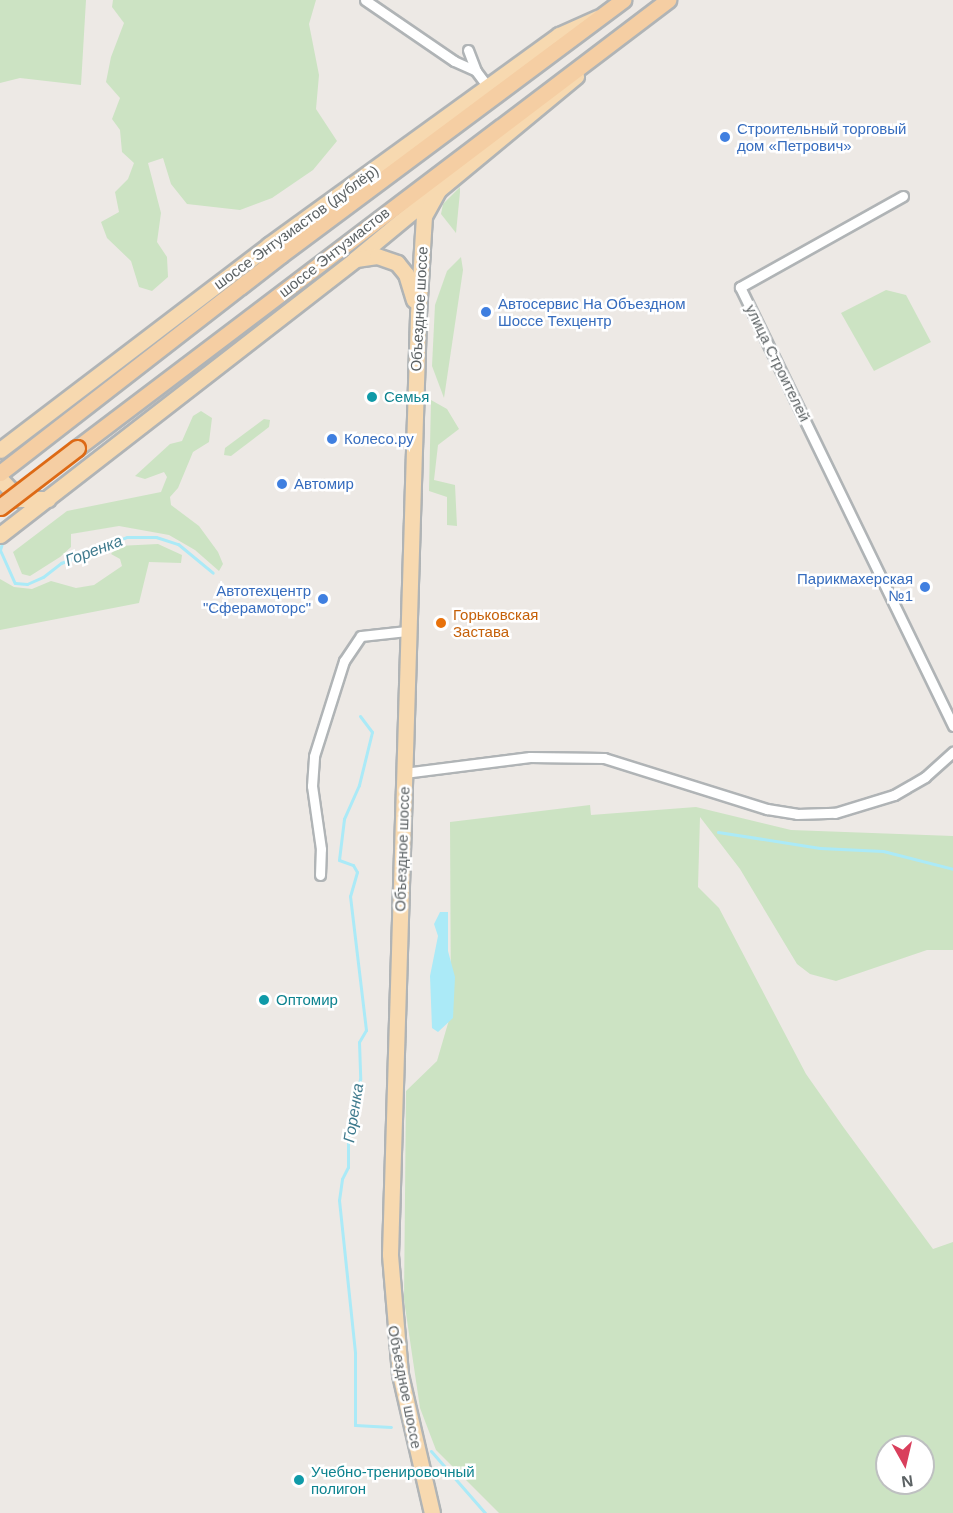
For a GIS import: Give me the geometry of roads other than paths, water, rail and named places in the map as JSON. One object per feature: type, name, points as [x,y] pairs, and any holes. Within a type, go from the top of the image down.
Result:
[{"type":"highway","name":"шоссе Энтузиастов","points":[[0,473],[623,0]]},
{"type":"highway","name":"шоссе Энтузиастов","points":[[0,507],[668,0]]},
{"type":"main road","name":"шоссе Энтузиастов (дублёр)","points":[[1,451],[269,245],[560,35],[581,22],[600,17]]},
{"type":"main road","points":[[4,532],[275,324],[441,186],[543,106],[620,38]]},
{"type":"main road","name":"Объездное шоссе","points":[[432,1513],[400,1374],[392,1313],[390,1254],[418,314],[424,216],[441,186]]},
{"type":"main road","points":[[350,263],[370,255],[397,263],[409,280],[418,314]]},
{"type":"main road","points":[[0,479],[19,499],[48,499]]},
{"type":"street","points":[[365,0],[454,61],[476,71]]},
{"type":"street","points":[[468,50],[476,71],[488,87]]},
{"type":"street","name":"улица Строителей","points":[[903,196],[740,287],[882,575],[953,726]]},
{"type":"street","points":[[320,875],[321,849],[312,786],[314,756],[344,662],[361,636],[407,631]]},
{"type":"street","points":[[404,773],[530,757],[604,758],[767,809],[797,814],[835,813],[894,795],[925,777],[953,752]]},
{"type":"water","points":[[440,912],[448,912],[448,951],[455,977],[453,1018],[438,1032],[432,1028],[430,976],[438,936],[434,924]]},
{"type":"waterway","name":"Горенка","points":[[3,540],[0,550],[15,583],[27,584],[43,577],[61,563],[127,537],[156,537],[178,544],[213,573]]},
{"type":"waterway","name":"Горенка","points":[[360,716],[372,732],[359,785],[344,819],[339,860],[353,865],[357,872],[350,896],[366,1030],[359,1042],[360,1079],[348,1133],[348,1167],[342,1179],[339,1200],[355,1353],[355,1425],[391,1427]]},
{"type":"waterway","points":[[718,832],[820,848],[883,851],[953,869]]},
{"type":"waterway","name":"Горенка","points":[[431,1451],[485,1513]]},
{"type":"place","name":"Строительный торговый дом «Петрович»","points":[[725,137]]},
{"type":"place","name":"Автосервис На Объездном Шоссе Техцентр","points":[[486,312]]},
{"type":"place","name":"Семья","points":[[372,397]]},
{"type":"place","name":"Колесо.ру","points":[[332,439]]},
{"type":"place","name":"Автомир","points":[[282,484]]},
{"type":"place","name":"Парикмахерская №1","points":[[925,587]]},
{"type":"place","name":"Автотехцентр \"Сферамоторс\"","points":[[323,599]]},
{"type":"place","name":"Горьковская Застава","points":[[441,623]]},
{"type":"place","name":"Оптомир","points":[[264,1000]]},
{"type":"place","name":"Учебно-тренировочный полигон","points":[[299,1480]]}]
